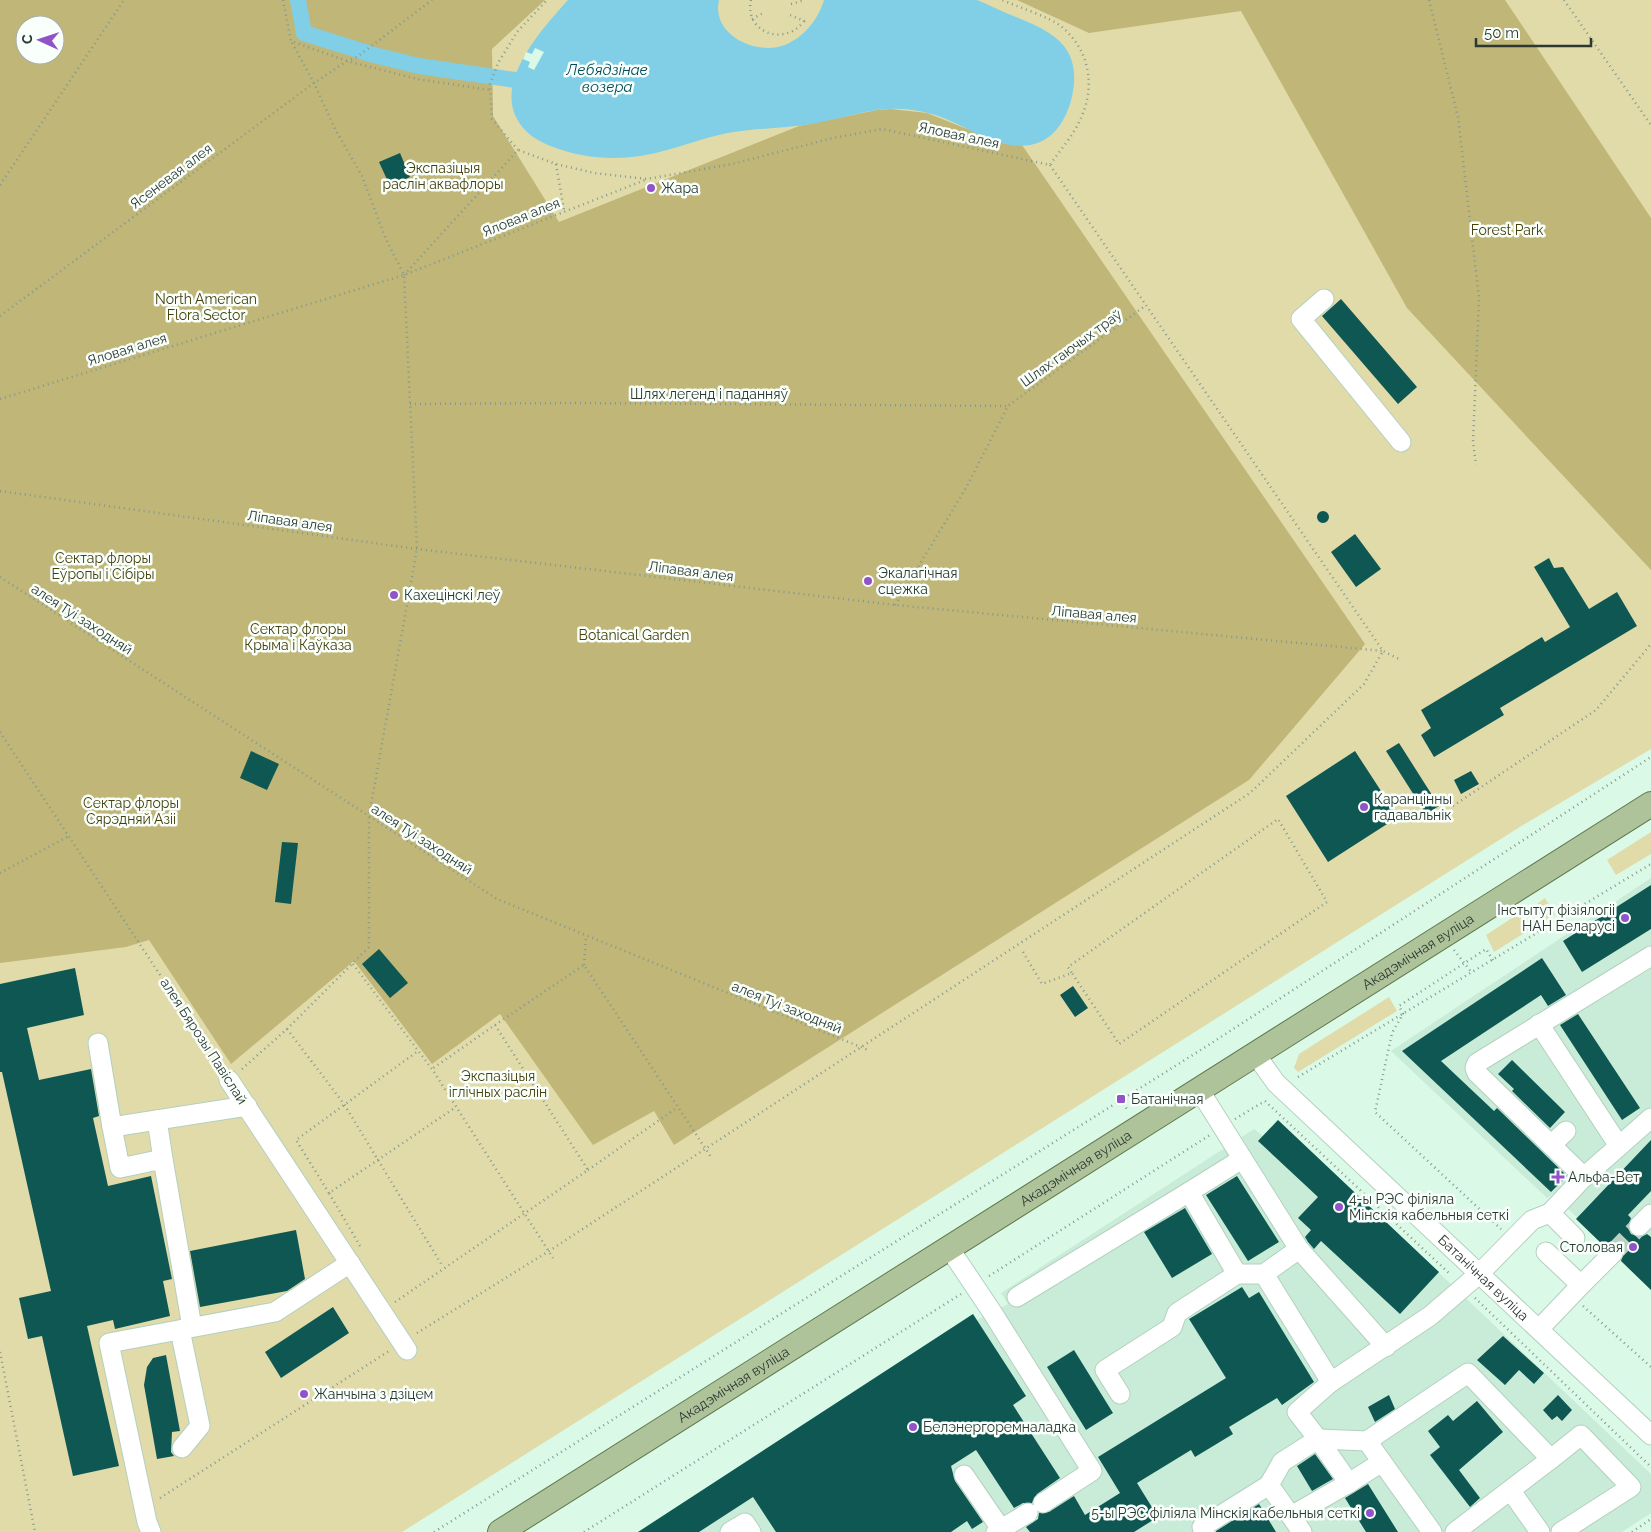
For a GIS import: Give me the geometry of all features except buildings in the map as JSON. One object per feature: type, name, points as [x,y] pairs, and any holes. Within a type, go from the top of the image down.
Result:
[{"type":"main road","name":"Акадэмічная вуліца","points":[[511,1529],[949,1248],[1651,804]]},
{"type":"street","points":[[1324,299],[1301,320],[1401,442]]},
{"type":"street","points":[[1584,1177],[1477,1073],[1475,1068],[1477,1063],[1651,956]]},
{"type":"street","points":[[1539,1024],[1619,1146]]},
{"type":"street","points":[[98,1043],[120,1168],[162,1159]]},
{"type":"street","name":"Батанічная вуліца","points":[[1256,1055],[1276,1083],[1540,1328],[1651,1435]]},
{"type":"street","name":"алея Бярозы Павіслай","points":[[229,1080],[388,1303],[405,1346]]},
{"type":"street","points":[[1200,1090],[1299,1249],[1386,1347]]},
{"type":"street","points":[[112,1127],[247,1106]]},
{"type":"street","points":[[1349,1483],[1297,1412],[1331,1382],[1430,1316],[1480,1273],[1532,1220],[1550,1213],[1584,1177],[1651,1118]]},
{"type":"street","points":[[157,1120],[200,1426],[182,1448]]},
{"type":"street","points":[[1551,1145],[1566,1131]]},
{"type":"street","points":[[1017,1298],[1242,1159]]},
{"type":"street","points":[[1190,1192],[1238,1274]]},
{"type":"street","points":[[1550,1213],[1575,1238]]},
{"type":"street","points":[[949,1248],[975,1285],[1092,1471],[999,1531],[964,1475]]},
{"type":"street","points":[[1120,1394],[1105,1370],[1172,1327],[1177,1313],[1238,1274],[1264,1274],[1299,1249]]},
{"type":"street","points":[[1546,1252],[1576,1290]]},
{"type":"street","points":[[1540,1328],[1612,1253]]},
{"type":"street","points":[[151,1532],[144,1508],[109,1343],[275,1312],[357,1258]]},
{"type":"street","points":[[1264,1274],[1331,1382]]},
{"type":"street","points":[[1205,1532],[1202,1527],[1270,1485],[1282,1462],[1318,1439],[1367,1441],[1468,1373],[1551,1460]]},
{"type":"street","points":[[1455,1532],[1551,1460],[1581,1434],[1631,1487],[1561,1532]]},
{"type":"street","points":[[1367,1441],[1432,1532]]},
{"type":"street","points":[[1291,1516],[1382,1462]]},
{"type":"street","points":[[1270,1485],[1302,1532]]},
{"type":"street","points":[[1511,1491],[1540,1532]]},
{"type":"street","points":[[730,1532],[745,1523],[751,1532]]},
{"type":"path","points":[[0,185],[124,0]]},
{"type":"path","points":[[229,1080],[287,1029],[369,947],[369,816],[417,550],[404,275],[384,237],[362,176],[335,129],[314,83],[291,41],[283,0]]},
{"type":"path","name":"Ясеневая алея","points":[[0,316],[314,83],[347,60],[357,57],[432,0]]},
{"type":"path","name":"Яловая алея","points":[[547,0],[517,32],[498,62],[490,84],[492,119],[518,150],[556,164],[594,173],[647,179]]},
{"type":"path","points":[[752,0],[752,18],[765,33],[783,36],[792,33],[804,21],[790,15]]},
{"type":"path","points":[[791,4],[805,0]]},
{"type":"path","points":[[1002,0],[1060,26],[1078,44],[1087,60],[1090,83],[1081,120],[1050,165],[1383,651],[1399,659]]},
{"type":"path","points":[[1429,0],[1458,118],[1479,298],[1473,442],[1476,465]]},
{"type":"path","points":[[1564,0],[1651,125]]},
{"type":"path","points":[[752,18],[765,12]]},
{"type":"path","points":[[291,41],[347,60],[417,79],[490,90]]},
{"type":"path","name":"Яловая алея","points":[[0,399],[404,275],[564,210],[647,179],[732,164],[833,138],[882,129],[1050,165]]},
{"type":"path","points":[[404,275],[518,150]]},
{"type":"path","points":[[556,164],[564,210]]},
{"type":"path","name":"Шлях гаючых траў","points":[[1008,406],[1145,306]]},
{"type":"path","name":"Шлях легенд і паданняў","points":[[410,404],[589,403],[1008,406]]},
{"type":"path","points":[[895,605],[966,488],[1008,406]]},
{"type":"path","name":"Ліпавая алея","points":[[0,491],[417,550],[895,605],[1383,651]]},
{"type":"path","name":"алея Туі заходняй","points":[[0,578],[497,899],[868,1050]]},
{"type":"path","points":[[1452,806],[1596,710],[1651,644]]},
{"type":"path","points":[[144,1508],[405,1346],[704,1147],[1250,793],[1364,684],[1383,651]]},
{"type":"path","name":"алея Бярозы Павіслай","points":[[0,732],[229,1080]]},
{"type":"path","points":[[434,1532],[1207,1046],[1651,757]]},
{"type":"path","points":[[1278,819],[1327,902],[1119,1044],[1072,973],[1068,967],[1278,819]]},
{"type":"path","points":[[0,873],[69,836]]},
{"type":"path","points":[[1298,1078],[1651,864]]},
{"type":"path","points":[[1443,934],[1472,973]]},
{"type":"path","points":[[586,936],[584,965],[710,1157]]},
{"type":"path","points":[[1403,1014],[1399,1006],[1486,949],[1493,960]]},
{"type":"path","points":[[1023,952],[1042,984],[1072,973]]},
{"type":"path","points":[[353,964],[432,1069],[526,1213],[553,1258]]},
{"type":"path","points":[[432,1069],[584,965]]},
{"type":"path","points":[[1403,1014],[1392,1033],[1375,1112],[1512,1239]]},
{"type":"path","points":[[495,1025],[588,1170]]},
{"type":"path","points":[[287,1029],[344,1104],[443,1267]]},
{"type":"path","points":[[357,1258],[329,1193],[296,1140],[418,1051]]},
{"type":"path","points":[[584,1532],[1265,1101]]},
{"type":"path","points":[[388,1303],[526,1213],[678,1107]]},
{"type":"path","points":[[329,1193],[456,1108]]},
{"type":"path","points":[[1576,1290],[1651,1367]]},
{"type":"path","points":[[0,1352],[34,1532]]},
{"type":"path","points":[[1632,1532],[1651,1519]]},
{"type":"shaded area","points":[[1651,878],[1651,1290],[1553,1194],[1547,1198],[1391,1051]]},
{"type":"shaded area","points":[[1278,1120],[1651,1474],[1651,1513],[1622,1532],[638,1532],[973,1314],[977,1320],[1008,1304],[1001,1293],[1254,1129],[1263,1136]]},
{"type":"green space","name":"Botanical Garden","points":[[0,0],[1651,0],[1651,749],[1523,825],[402,1532],[0,1532]]},
{"type":"green space","points":[[0,0],[545,0],[492,49],[493,116],[559,222],[799,126],[877,110],[891,109],[927,113],[1002,143],[1022,145],[1365,644],[1249,780],[674,1145],[654,1111],[593,1145],[500,1014],[432,1064],[354,961],[231,1064],[149,940],[126,947],[0,963]]},
{"type":"green space","name":"Forest Park","points":[[1017,0],[1505,0],[1651,218],[1651,570],[1407,308],[1241,11],[1089,33]]},
{"type":"green space","points":[[1651,832],[1651,854],[1616,875],[1607,860]]},
{"type":"green space","points":[[1545,898],[1555,915],[1545,921],[1537,910],[1537,904]]},
{"type":"green space","points":[[1515,916],[1522,918],[1529,930],[1494,952],[1486,935]]},
{"type":"green space","points":[[1389,997],[1397,1011],[1298,1072],[1294,1068],[1299,1054]]},
{"type":"water","name":"Лебядзінае возера","points":[[568,0],[719,0],[718,12],[722,23],[729,33],[749,45],[761,48],[774,48],[792,42],[804,33],[814,21],[824,0],[977,0],[1037,26],[1059,41],[1067,50],[1072,61],[1074,75],[1073,91],[1066,114],[1058,128],[1040,142],[1027,145],[1014,146],[989,139],[935,115],[915,110],[895,109],[870,111],[800,126],[723,134],[653,154],[624,158],[581,155],[553,147],[532,136],[520,124],[512,104],[512,87],[525,55],[547,24]]},
{"type":"pier","points":[[535,48],[544,52],[534,70],[528,67],[530,62],[523,59],[526,52],[532,54]]},
{"type":"waterway","points":[[298,0],[304,33],[374,55],[419,66],[515,80]]},
{"type":"tunnel","points":[[1613,1253],[1639,1226]]},
{"type":"place","name":"Жара","points":[[651,188]]},
{"type":"place","name":"Экалагічная сцежка","points":[[868,581]]},
{"type":"place","name":"Кахецінскі леў","points":[[394,595]]},
{"type":"place","name":"Каранцінны гадавальнік","points":[[1364,807]]},
{"type":"place","name":"Інстытут фізіялогіі НАН Беларусі","points":[[1625,918]]},
{"type":"place","name":"Батанічная","points":[[1121,1099]]},
{"type":"place","name":"Альфа-Вет","points":[[1558,1177]]},
{"type":"place","name":"4-ы РЭС філіяла Мінскія кабельныя сеткі","points":[[1339,1207]]},
{"type":"place","name":"Столовая","points":[[1633,1247]]},
{"type":"place","name":"Жанчына з дзіцем","points":[[304,1394]]},
{"type":"place","name":"Белэнергоремналадка","points":[[913,1427]]},
{"type":"place","name":"5-ы РЭС філіяла Мінскія кабельныя сеткі","points":[[1370,1513]]},
{"type":"park label","name":"Экспазіцыя раслін аквафлоры","points":[[443,176]]},
{"type":"park label","name":"North American Flora Sector","points":[[206,308]]},
{"type":"park label","name":"Сектар флоры Еўропы і Сібіры","points":[[103,566]]},
{"type":"park label","name":"Сектар флоры Крыма і Каўказа","points":[[298,638]]},
{"type":"park label","name":"Сектар флоры Сярэдняй Азіі","points":[[131,812]]},
{"type":"park label","name":"Экспазіцыя іглічных раслін","points":[[498,1084]]}]
